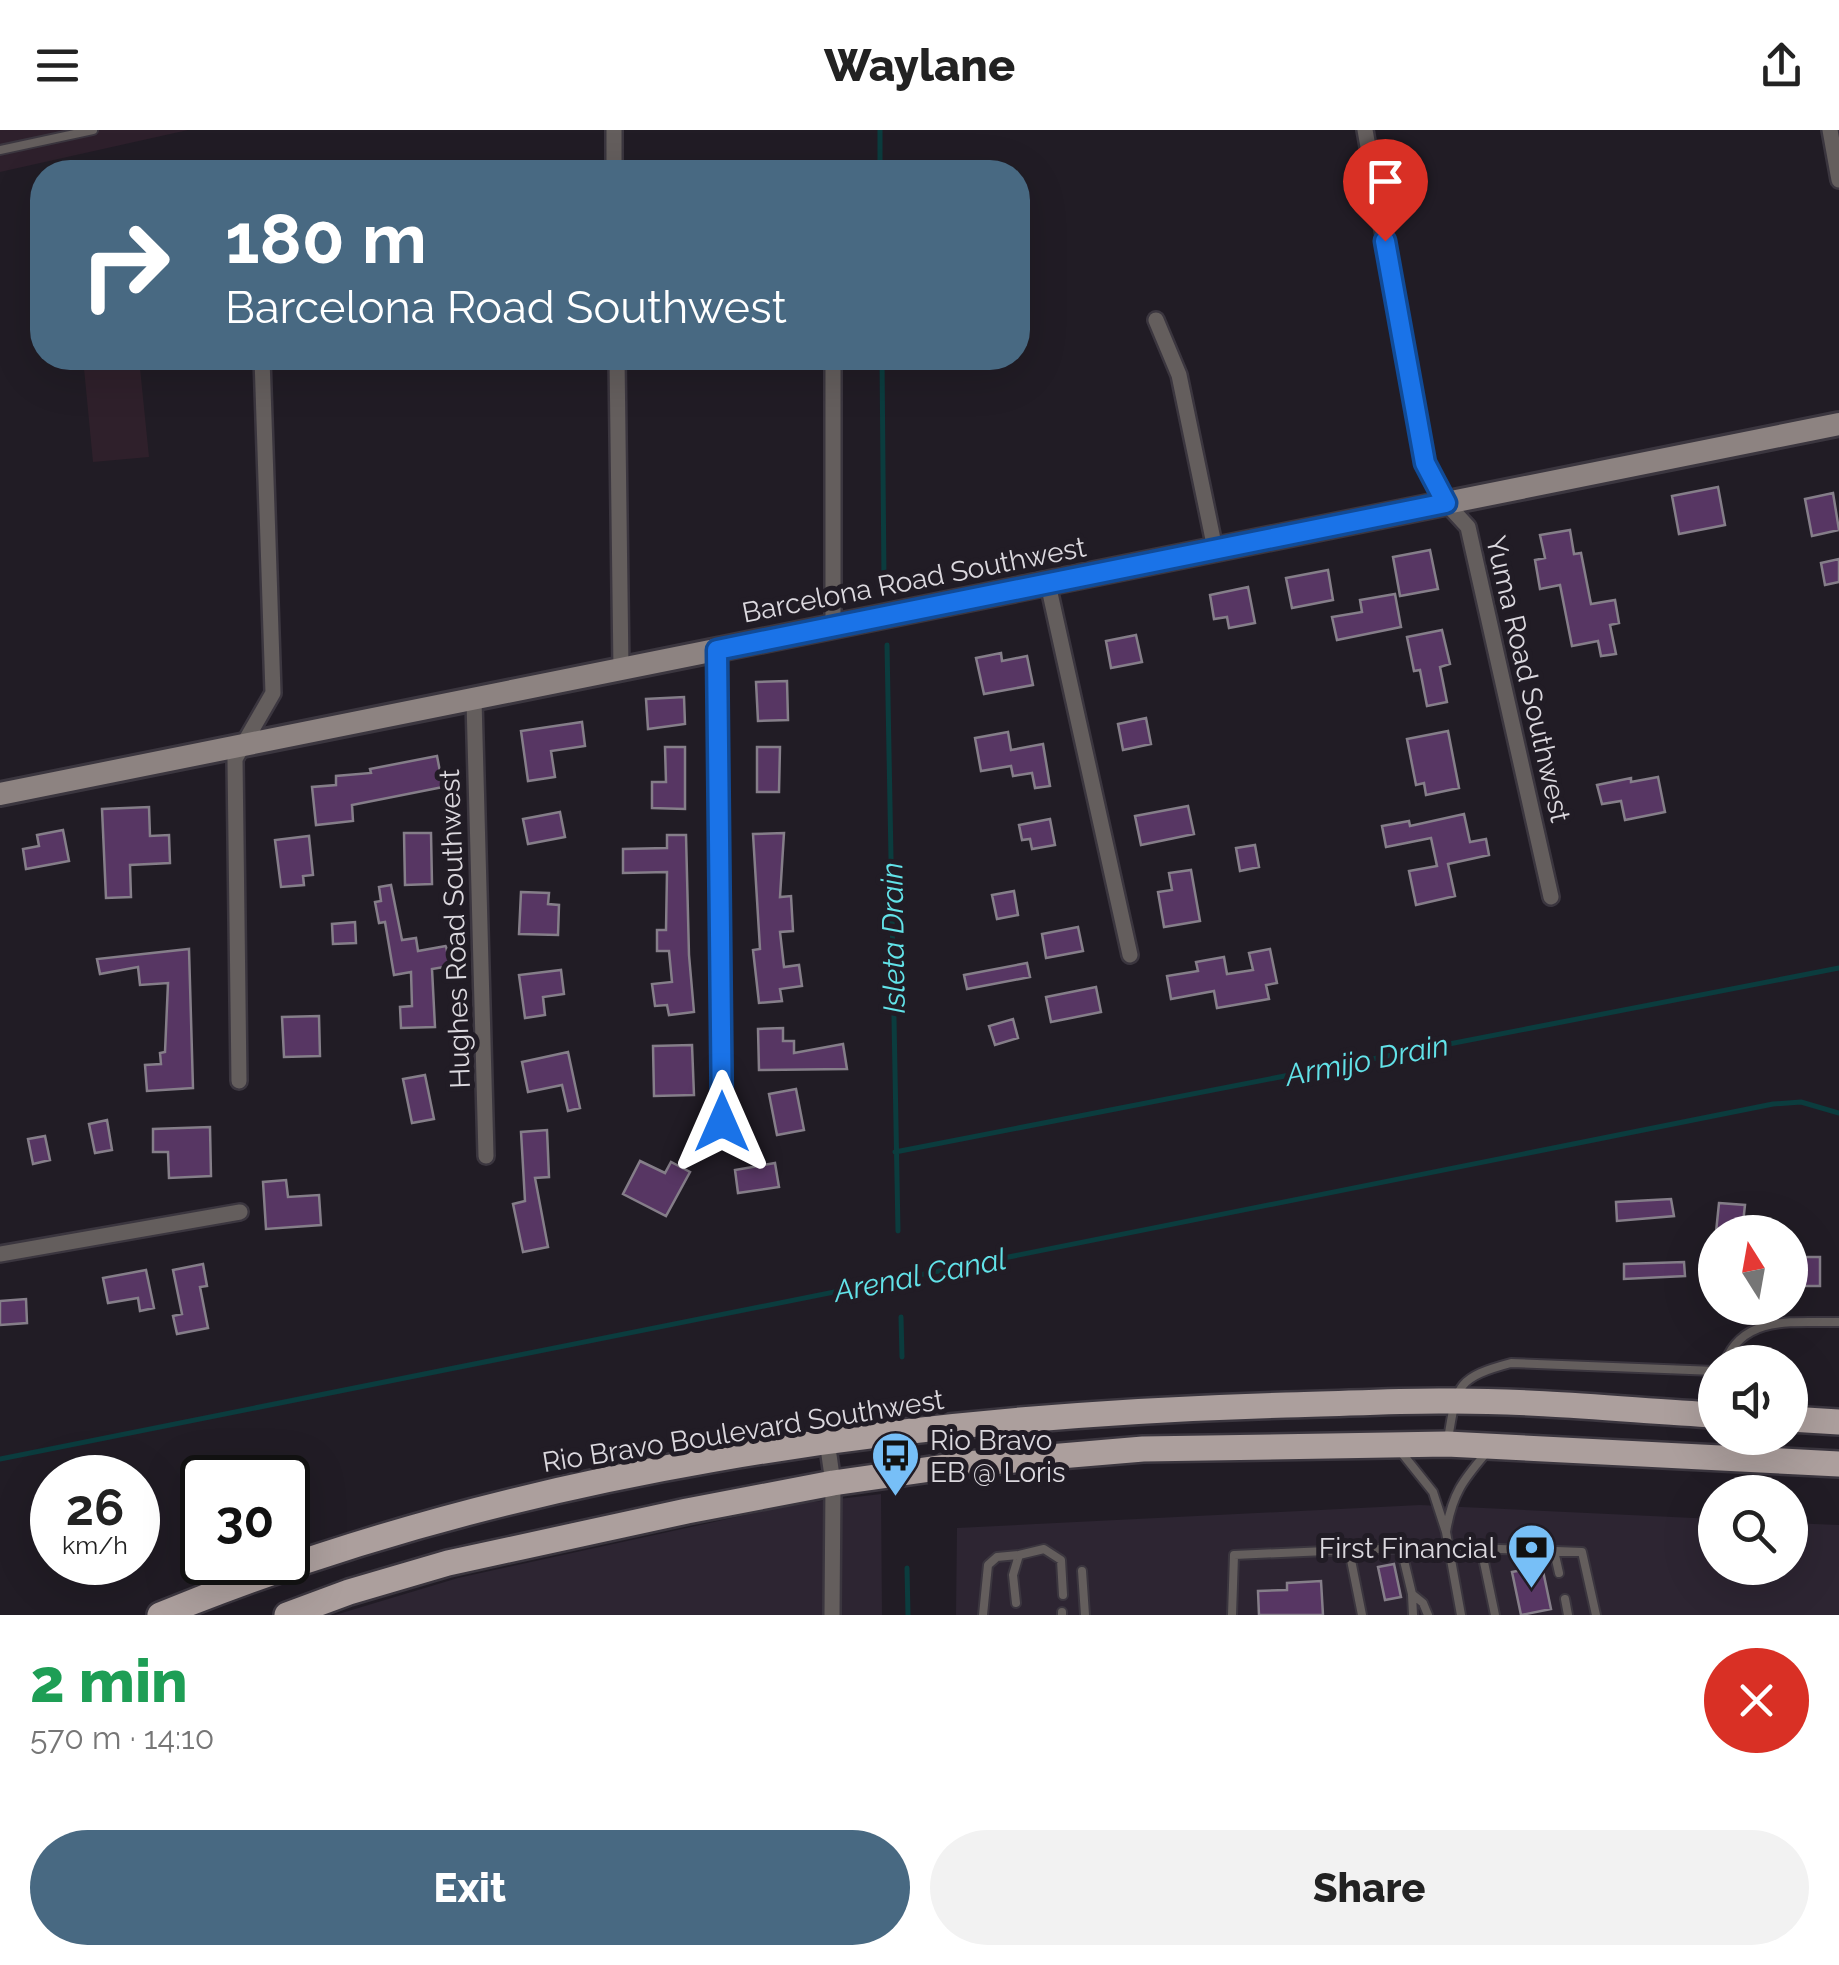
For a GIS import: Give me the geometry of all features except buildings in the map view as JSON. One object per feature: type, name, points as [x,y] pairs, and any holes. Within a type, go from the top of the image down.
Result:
[{"type":"main road","name":"Rio Bravo Boulevard Southwest","points":[[160,1615],[332,1550],[433,1519],[592,1482],[827,1441],[1137,1410],[1454,1401],[1698,1414]]},
{"type":"main road","points":[[1808,1420],[1839,1422]]},
{"type":"main road","points":[[287,1615],[349,1592],[448,1564],[687,1510],[966,1464],[1143,1448],[1395,1444],[1839,1464]]},
{"type":"street","points":[[614,130],[614,160]]},
{"type":"street","name":"Yuma Road Southwest","points":[[1365,130],[1425,463],[1446,503],[1468,527],[1551,897]]},
{"type":"street","points":[[1830,130],[1839,180]]},
{"type":"street","points":[[1156,320],[1179,375],[1215,549]]},
{"type":"street","points":[[239,1081],[235,759],[273,692],[262,370]]},
{"type":"street","points":[[617,370],[622,670]]},
{"type":"street","points":[[833,627],[834,370]]},
{"type":"street","name":"Barcelona Road Southwest","points":[[0,794],[1839,424]]},
{"type":"street","points":[[1048,584],[1130,955]]},
{"type":"street","points":[[717,650],[722,1122]]},
{"type":"street","name":"Hughes Road Southwest","points":[[474,700],[486,1156]]},
{"type":"street","points":[[0,1254],[240,1212]]},
{"type":"street","points":[[827,1441],[833,1483],[832,1615]]},
{"type":"lane","points":[[0,150],[93,130]]},
{"type":"lane","points":[[1734,1345],[1756,1327],[1839,1322]]},
{"type":"lane","points":[[1447,1444],[1461,1384],[1482,1371],[1510,1363],[1698,1371]]},
{"type":"lane","points":[[1395,1444],[1433,1492],[1446,1532],[1461,1615]]},
{"type":"lane","points":[[1446,1532],[1460,1484],[1493,1446]]},
{"type":"lane","points":[[1232,1615],[1234,1555],[1449,1547],[1582,1552],[1596,1615]]},
{"type":"lane","points":[[1401,1548],[1413,1615]]},
{"type":"lane","points":[[1481,1548],[1495,1615]]},
{"type":"lane","points":[[983,1615],[988,1565],[997,1557],[1044,1549],[1061,1560],[1063,1595]]},
{"type":"lane","points":[[1349,1550],[1362,1615]]},
{"type":"lane","points":[[1554,1551],[1559,1573]]},
{"type":"lane","points":[[1016,1602],[1013,1574],[1019,1554]]},
{"type":"lane","points":[[1082,1570],[1085,1615]]},
{"type":"lane","points":[[1412,1594],[1423,1603],[1428,1615]]},
{"type":"lane","points":[[1565,1599],[1568,1615]]},
{"type":"shaded area","points":[[0,130],[188,130],[54,160],[30,160],[30,165],[0,172]]},
{"type":"shaded area","points":[[84,370],[140,370],[149,457],[93,462]]},
{"type":"shaded area","points":[[881,1494],[882,1615],[335,1615],[458,1578],[796,1504]]},
{"type":"shaded area","points":[[1420,1505],[1698,1518],[1698,1585],[1808,1585],[1808,1524],[1839,1525],[1839,1615],[956,1615],[957,1528]]},
{"type":"waterway","name":"Isleta Drain","points":[[880,130],[880,160]]},
{"type":"waterway","name":"Isleta Drain","points":[[882,370],[884,580]]},
{"type":"waterway","name":"Isleta Drain","points":[[887,645],[898,1231]]},
{"type":"waterway","name":"Armijo Drain","points":[[895,1152],[1839,968]]},
{"type":"waterway","name":"Arenal Canal","points":[[0,1459],[1773,1104],[1801,1102],[1839,1113]]},
{"type":"waterway","name":"Isleta Drain","points":[[901,1317],[902,1357]]},
{"type":"waterway","name":"Isleta Drain","points":[[907,1568],[908,1615]]},
{"type":"place","name":"Rio Bravo EB @ Loris","points":[[895,1498]]},
{"type":"place","name":"First Financial","points":[[1531,1590]]},
{"type":"route","points":[[722,1122],[717,650],[1446,503],[1425,463],[1385,241]]}]
